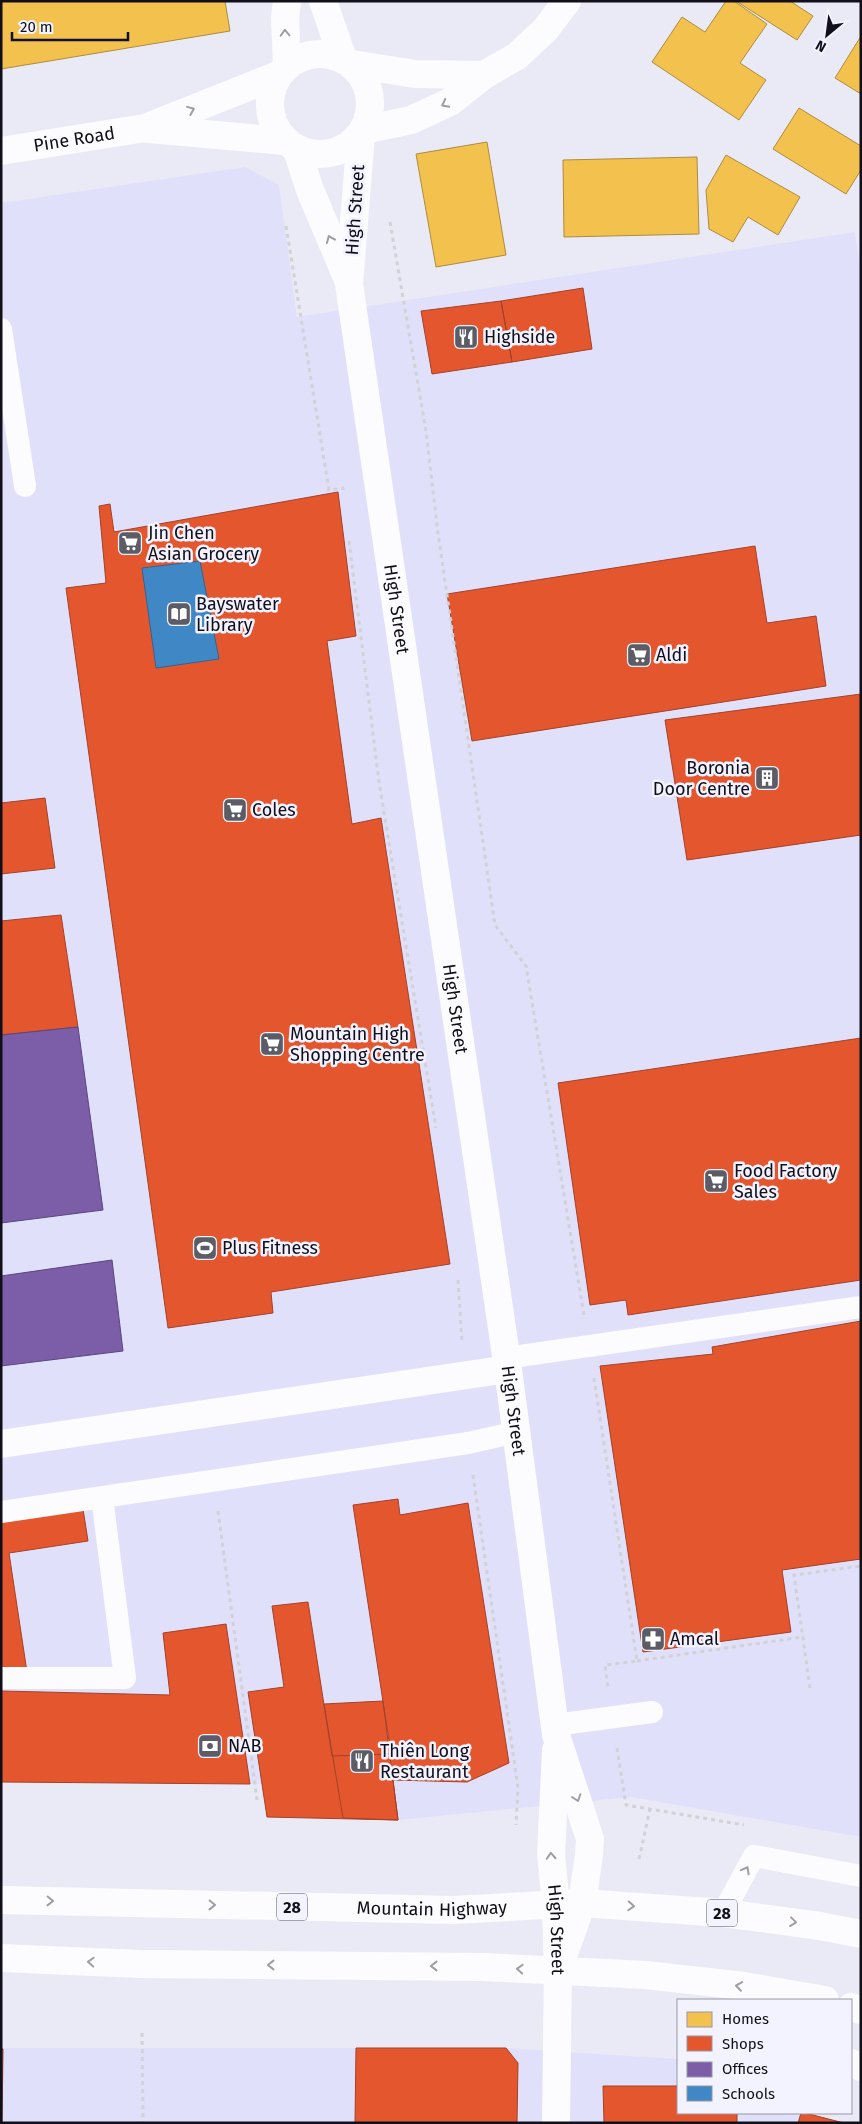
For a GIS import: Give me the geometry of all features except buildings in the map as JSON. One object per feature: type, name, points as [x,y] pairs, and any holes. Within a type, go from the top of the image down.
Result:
[{"type":"street","points":[[288,1],[285,18],[282,70],[271,91],[269,110],[274,127],[291,145],[320,155],[343,150],[363,133],[411,120],[450,102],[484,75],[517,56],[545,30],[567,1]]},
{"type":"street","points":[[324,1],[347,62],[364,78],[370,95],[370,113],[363,133]]},
{"type":"street","points":[[282,70],[304,56],[323,54],[347,62],[415,74],[484,75]]},
{"type":"street","name":"Pine Road","points":[[1,151],[145,128],[282,70]]},
{"type":"street","name":"Pine Road","points":[[145,128],[291,145]]},
{"type":"street","name":"High Street","points":[[363,133],[350,284],[517,1432],[556,1730],[551,1854],[556,1904],[558,1970]]},
{"type":"street","name":"High Street","points":[[291,145],[350,284]]},
{"type":"street","points":[[1,1444],[464,1376],[507,1363]]},
{"type":"street","name":"High Street","points":[[556,1730],[590,1839],[582,1903],[558,1970]]},
{"type":"street","name":"Mountain Highway","points":[[1,1900],[452,1910],[582,1903],[723,1913],[820,1926],[861,1934]]},
{"type":"street","points":[[1,1958],[140,1964],[483,1967],[558,1970],[670,1977],[790,1997],[813,1999]]},
{"type":"street","points":[[556,2123],[558,1970]]},
{"type":"lane","points":[[1,329],[25,486]]},
{"type":"lane","points":[[507,1363],[588,1345],[861,1307]]},
{"type":"lane","points":[[1,1512],[213,1479],[468,1443],[517,1432]]},
{"type":"lane","points":[[1,1678],[125,1678],[102,1497]]},
{"type":"lane","points":[[556,1730],[652,1712]]},
{"type":"lane","points":[[723,1913],[754,1856],[861,1876]]},
{"type":"path","points":[[390,220],[426,431],[438,533],[494,925],[526,966],[637,1661]]},
{"type":"path","points":[[285,222],[330,490],[343,488],[344,498]]},
{"type":"path","points":[[349,537],[380,782],[436,1134]]},
{"type":"path","points":[[458,1272],[464,1376]]},
{"type":"path","points":[[468,1443],[518,1788],[516,1827]]},
{"type":"path","points":[[213,1479],[257,1800]]},
{"type":"path","points":[[810,1688],[794,1575],[861,1566]]},
{"type":"path","points":[[746,1826],[626,1806],[605,1665],[802,1637]]},
{"type":"path","points":[[639,1859],[650,1809]]},
{"type":"path","points":[[142,2033],[143,2123]]},
{"type":"shaded area","points":[[245,167],[279,185],[297,317],[855,232],[861,272],[861,1837],[631,1797],[398,1820],[267,1817],[262,1784],[1,1782],[1,203]]},
{"type":"shaded area","points":[[1,2048],[506,2048],[677,2059],[677,2114],[801,2114],[798,2123],[1,2123]]},
{"type":"place","name":"Highside","points":[[466,337]]},
{"type":"place","name":"Jin Chen Asian Grocery","points":[[130,543]]},
{"type":"place","name":"Bayswater Library","points":[[179,614]]},
{"type":"place","name":"Aldi","points":[[639,655]]},
{"type":"place","name":"Boronia Door Centre","points":[[767,778]]},
{"type":"place","name":"Coles","points":[[235,810]]},
{"type":"place","name":"Mountain High Shopping Centre","points":[[272,1044]]},
{"type":"place","name":"Food Factory Sales","points":[[716,1181]]},
{"type":"place","name":"Plus Fitness","points":[[205,1248]]},
{"type":"place","name":"Amcal","points":[[653,1639]]},
{"type":"place","name":"NAB","points":[[210,1746]]},
{"type":"place","name":"Thiên Long Restaurant","points":[[362,1761]]}]
